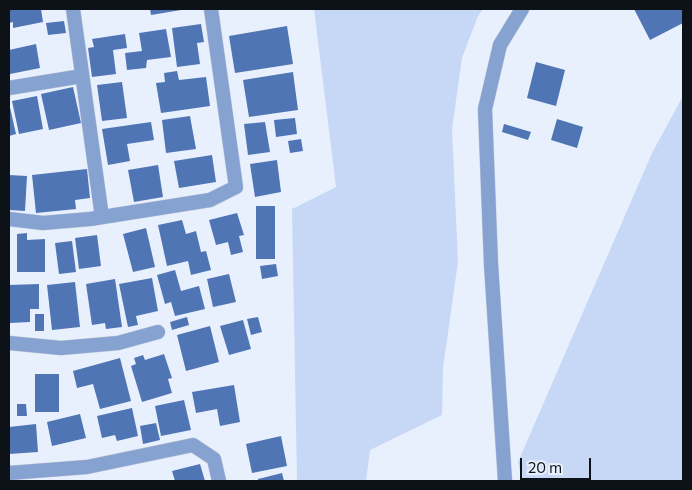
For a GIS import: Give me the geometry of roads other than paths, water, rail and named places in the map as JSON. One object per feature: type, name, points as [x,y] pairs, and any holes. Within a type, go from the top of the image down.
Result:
[{"type":"street","points":[[73,9],[102,217]]},
{"type":"street","points":[[9,219],[43,222],[102,217],[210,200],[236,187],[211,9]]},
{"type":"street","points":[[505,481],[491,264],[485,109],[500,45],[522,9]]},
{"type":"street","points":[[9,88],[82,76]]},
{"type":"street","points":[[9,343],[61,348],[118,343],[158,332]]},
{"type":"street","points":[[9,473],[87,467],[193,445],[214,458],[220,481]]}]
